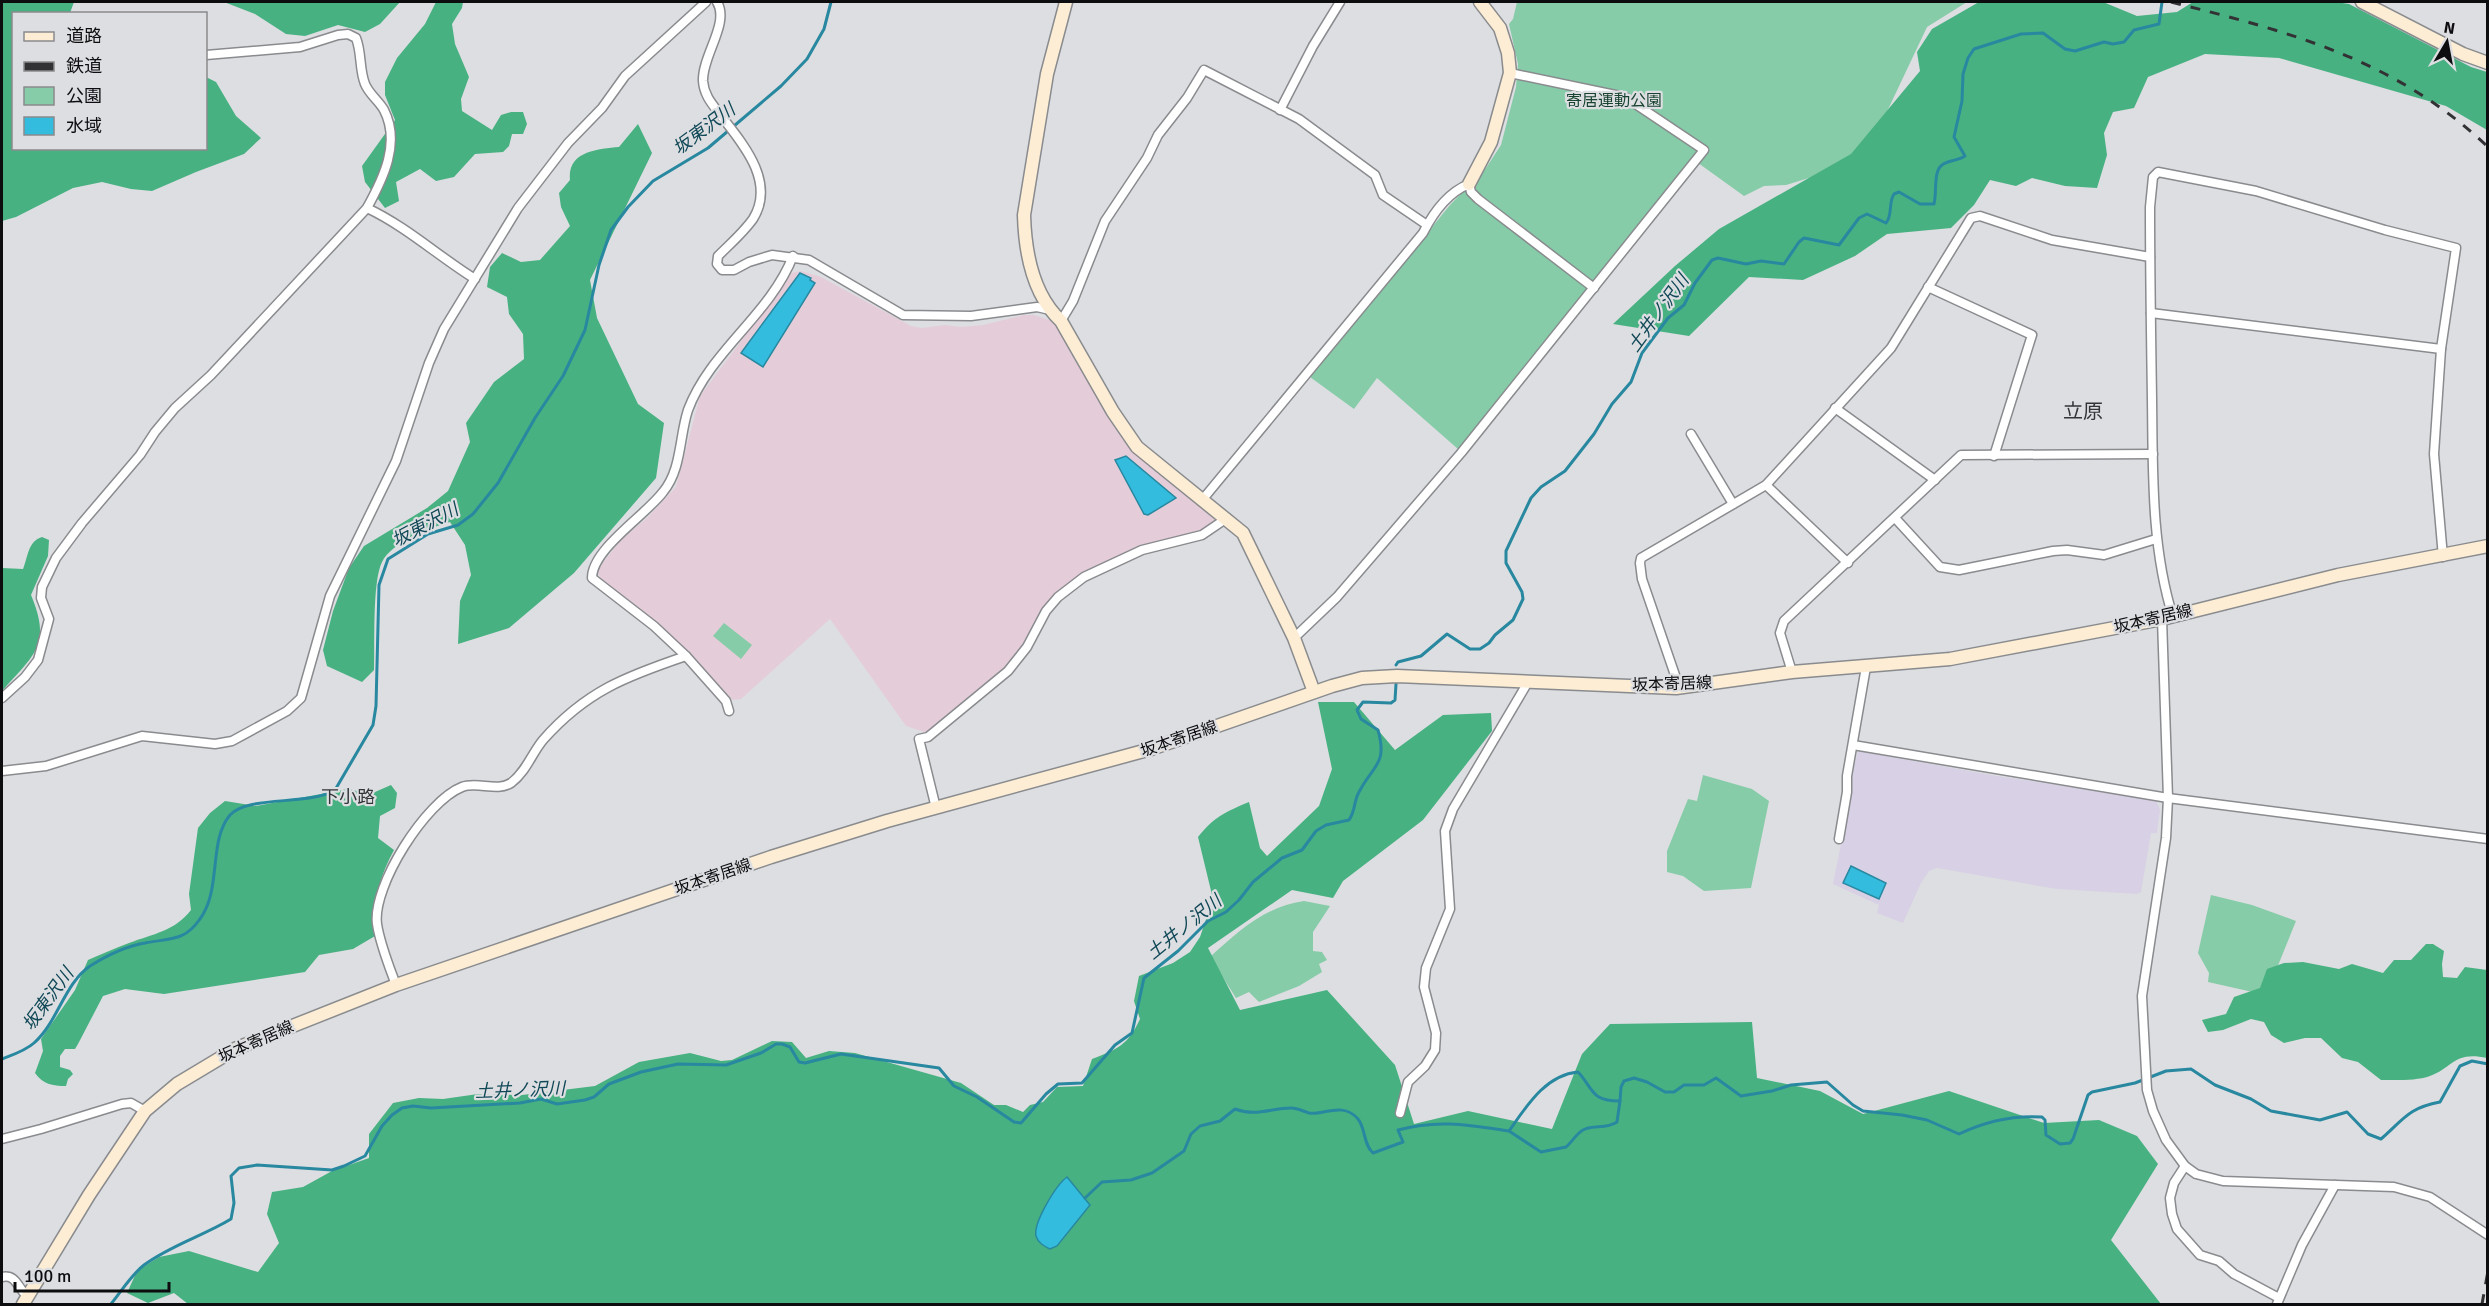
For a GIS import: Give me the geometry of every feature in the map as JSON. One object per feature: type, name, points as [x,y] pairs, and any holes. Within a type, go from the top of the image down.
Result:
[{"type":"main road","points":[[1066,2],[1047,74],[1024,215],[1025,237],[1032,270],[1050,310],[1062,321],[1113,412],[1137,447],[1227,518],[1242,533],[1254,552],[1294,638],[1314,692]]},
{"type":"main road","points":[[1469,184],[1491,141],[1510,73],[1508,53],[1500,28],[1480,2]]},
{"type":"main road","points":[[2362,2],[2463,54],[2487,63]]},
{"type":"main road","name":"坂本寄居線","points":[[25,1301],[145,1111],[162,1094],[237,1048],[396,985],[837,835],[1151,749],[1348,681],[1374,677],[1676,688],[1792,672],[1950,659],[2167,618],[2338,575],[2487,546]]},
{"type":"street","points":[[2,771],[46,766],[142,736],[215,744],[232,741],[280,715],[301,698],[334,585],[396,461],[429,363],[444,329],[518,208],[568,142],[602,108],[625,76],[706,2]]},
{"type":"street","points":[[717,2],[721,8],[721,19],[705,67],[703,82],[707,98],[751,154],[760,183],[759,201],[754,217],[743,232],[718,255],[717,264],[722,270],[734,270],[749,262],[772,255],[793,256],[809,260],[903,315],[971,316],[1037,308],[1050,310]]},
{"type":"street","points":[[1280,110],[1313,46],[1340,2]]},
{"type":"street","points":[[2,698],[38,660],[49,619],[41,598],[42,587],[46,575],[69,540],[140,455],[154,432],[175,408],[211,375],[367,207],[382,181],[391,145],[384,111],[365,86],[356,38],[348,34],[338,34],[300,47],[207,55]]},
{"type":"street","points":[[1062,321],[1073,301],[1105,221],[1147,158],[1158,135],[1187,98],[1204,70],[1299,119],[1375,175],[1383,195],[1427,225]]},
{"type":"street","points":[[1294,638],[1337,597],[1461,453],[1704,150],[1625,97],[1510,73]]},
{"type":"street","points":[[2443,556],[2434,454],[2441,349],[2456,248],[2385,230],[2256,191],[2158,172],[2153,177],[2150,207],[2152,454],[2156,539],[2167,618],[2168,798],[2166,838],[2142,996],[2147,1090],[2153,1110],[2166,1140],[2185,1166],[2196,1174],[2223,1181],[2394,1186],[2430,1197],[2487,1235]]},
{"type":"street","points":[[1203,499],[1423,233],[1444,201],[1459,188],[1469,184],[1471,192],[1478,199],[1594,288]]},
{"type":"street","points":[[367,207],[394,221],[424,241],[453,266],[475,279]]},
{"type":"street","points":[[1676,688],[1676,678],[1642,579],[1641,558],[1766,485],[1891,348],[1971,218],[1980,216],[2052,240],[2150,256]]},
{"type":"street","points":[[729,711],[726,701],[686,656],[654,626],[592,578],[592,567],[619,535],[663,494],[673,477],[688,411],[696,393],[707,375],[777,286],[793,256]]},
{"type":"street","points":[[1928,287],[2032,335],[1994,456]]},
{"type":"street","points":[[2151,313],[2441,349]]},
{"type":"street","points":[[1835,408],[1935,480]]},
{"type":"street","points":[[1691,434],[1733,504]]},
{"type":"street","points":[[1792,672],[1780,633],[1784,621],[1961,455],[2152,454]]},
{"type":"street","points":[[1766,485],[1848,563]]},
{"type":"street","points":[[936,808],[919,739],[928,737],[1008,671],[1027,647],[1046,611],[1058,597],[1084,577],[1111,563],[1142,550],[1202,535],[1227,518]]},
{"type":"street","points":[[1895,518],[1940,567],[1959,570],[2060,550],[2104,555],[2156,539]]},
{"type":"street","points":[[396,985],[377,923],[380,896],[407,840],[423,819],[460,787],[469,784],[490,787],[510,784],[525,768],[542,740],[574,710],[603,688],[629,676],[686,656]]},
{"type":"street","points":[[1839,839],[1847,792],[1846,776],[1866,667]]},
{"type":"street","points":[[1400,1113],[1408,1082],[1425,1066],[1435,1050],[1436,1033],[1424,987],[1426,968],[1450,909],[1445,831],[1453,809],[1528,682]]},
{"type":"street","points":[[1853,745],[2168,798],[2487,839]]},
{"type":"street","points":[[2,1139],[123,1104],[131,1103],[145,1111]]},
{"type":"street","points":[[2185,1166],[2174,1183],[2170,1198],[2177,1229],[2200,1255],[2218,1261],[2234,1274],[2278,1301],[2302,1245],[2335,1185]]},
{"type":"street","points":[[2,1277],[8,1276],[16,1280],[25,1301]]},
{"type":"shaded area","points":[[801,271],[821,277],[911,326],[922,328],[945,325],[961,327],[983,325],[1024,315],[1034,315],[1059,323],[1131,449],[1215,518],[1213,523],[1200,531],[1151,543],[1122,554],[1076,578],[1045,605],[1024,644],[1009,664],[927,733],[906,726],[830,619],[741,699],[733,700],[672,637],[600,578],[597,570],[621,540],[647,518],[676,487],[700,396],[792,273]]},
{"type":"shaded area","points":[[1858,751],[1997,776],[2156,800],[2160,810],[2157,833],[2151,833],[2141,892],[2137,894],[2057,889],[1937,868],[1929,871],[1921,883],[1903,923],[1877,913],[1879,905],[1833,884],[1851,794],[1851,778]]},
{"type":"green space","points":[[2,2],[74,2],[70,12],[12,12],[12,150],[207,150],[207,78],[216,82],[236,116],[261,138],[244,154],[152,191],[102,182],[73,188],[16,217],[2,221]]},
{"type":"green space","points":[[224,2],[400,2],[380,24],[365,32],[338,25],[305,36],[286,34],[255,14]]},
{"type":"green space","points":[[436,2],[463,2],[452,24],[455,44],[469,77],[461,99],[462,111],[492,130],[501,115],[511,112],[523,112],[527,124],[523,134],[512,134],[509,146],[503,152],[475,154],[454,177],[436,181],[420,169],[396,182],[399,201],[385,208],[365,182],[362,166],[395,120],[385,95],[385,82],[397,58],[425,24]]},
{"type":"green space","name":"寄居運動公園","points":[[1517,2],[1967,2],[1927,27],[1875,137],[1835,170],[1786,185],[1764,186],[1744,196],[1694,160],[1458,449],[1377,378],[1354,409],[1310,377],[1450,205],[1486,168],[1501,145],[1516,87],[1518,64],[1509,24],[1513,19]]},
{"type":"green space","points":[[1979,2],[2103,2],[2137,16],[2177,12],[2193,2],[2336,2],[2349,4],[2471,67],[2487,72],[2487,130],[2446,106],[2279,58],[2205,54],[2148,77],[2134,108],[2113,112],[2104,133],[2107,155],[2097,188],[2065,186],[2032,178],[2016,186],[1990,180],[1974,205],[1951,228],[1887,234],[1855,256],[1803,280],[1749,277],[1689,336],[1613,324],[1675,266],[1719,229],[1851,154],[1920,71],[1917,52],[1932,29]]},
{"type":"green space","points":[[638,124],[652,153],[590,280],[597,318],[638,404],[664,423],[656,478],[574,573],[509,628],[458,644],[460,601],[471,575],[465,545],[450,522],[402,542],[387,555],[379,571],[375,599],[374,670],[362,682],[327,666],[323,650],[333,611],[349,568],[364,546],[427,508],[448,491],[470,442],[466,423],[494,382],[524,359],[523,334],[509,314],[507,297],[487,287],[490,267],[502,253],[521,262],[540,260],[570,226],[561,207],[559,193],[570,180],[573,163],[586,153],[619,147]]},
{"type":"green space","points":[[42,537],[49,540],[48,556],[31,595],[40,626],[39,638],[31,658],[2,691],[2,568],[23,569],[31,546]]},
{"type":"green space","points":[[724,623],[752,645],[741,659],[713,636]]},
{"type":"green space","points":[[1318,702],[1354,702],[1395,750],[1443,715],[1491,713],[1492,731],[1423,820],[1343,881],[1333,898],[1292,890],[1208,948],[1240,1010],[1327,990],[1395,1065],[1414,1124],[1468,1111],[1552,1129],[1582,1054],[1610,1024],[1752,1022],[1757,1078],[1820,1091],[1863,1114],[1949,1091],[2044,1123],[2099,1120],[2137,1136],[2158,1164],[2111,1240],[2161,1304],[188,1304],[174,1293],[148,1303],[127,1293],[137,1271],[159,1257],[189,1251],[258,1272],[279,1243],[267,1214],[272,1192],[303,1187],[332,1171],[369,1158],[369,1134],[393,1103],[419,1098],[443,1099],[478,1094],[522,1095],[595,1086],[639,1062],[690,1053],[721,1061],[732,1060],[772,1041],[792,1042],[806,1058],[829,1051],[855,1053],[961,1083],[994,1105],[1006,1105],[1023,1112],[1030,1105],[1043,1102],[1057,1087],[1083,1086],[1092,1059],[1121,1045],[1136,1028],[1140,1019],[1134,1001],[1139,976],[1173,963],[1190,952],[1200,937],[1213,899],[1198,837],[1209,824],[1220,816],[1249,802],[1260,848],[1267,856],[1319,806],[1332,769]]},
{"type":"green space","points":[[1703,775],[1752,789],[1769,801],[1751,888],[1704,891],[1683,876],[1667,872],[1667,851],[1688,799],[1697,801]]},
{"type":"green space","points":[[391,785],[397,793],[395,808],[380,816],[378,838],[394,850],[378,891],[375,936],[353,949],[319,955],[305,972],[164,994],[125,989],[103,996],[75,1049],[65,1049],[60,1056],[60,1067],[70,1070],[73,1074],[66,1086],[48,1084],[35,1073],[43,1051],[41,1039],[75,990],[88,960],[171,927],[191,910],[189,894],[198,828],[210,813],[225,801],[256,806],[348,789],[365,793],[375,792]]},
{"type":"green space","points":[[2211,895],[2252,905],[2296,921],[2266,995],[2208,982],[2209,973],[2198,953]]},
{"type":"green space","points":[[1304,901],[1330,906],[1313,932],[1313,951],[1322,952],[1327,960],[1319,964],[1322,972],[1299,986],[1259,1002],[1249,992],[1236,998],[1210,957],[1242,929],[1264,914]]},
{"type":"green space","points":[[2426,944],[2433,944],[2444,951],[2443,977],[2457,978],[2465,967],[2487,970],[2487,1058],[2476,1056],[2461,1058],[2424,1078],[2381,1080],[2358,1062],[2342,1058],[2321,1038],[2305,1038],[2284,1043],[2271,1035],[2264,1022],[2251,1019],[2223,1030],[2208,1032],[2202,1020],[2226,1014],[2234,997],[2260,988],[2267,969],[2284,963],[2303,962],[2339,969],[2352,964],[2383,973],[2394,960],[2411,960]]},
{"type":"water","points":[[800,273],[811,278],[810,280],[815,283],[763,367],[741,353]]},
{"type":"water","points":[[1126,456],[1176,498],[1148,515],[1144,514],[1115,460]]},
{"type":"water","points":[[1851,866],[1886,883],[1879,899],[1843,883]]},
{"type":"water","points":[[1067,1177],[1090,1205],[1057,1246],[1050,1249],[1038,1241],[1036,1230],[1046,1205]]},
{"type":"waterway","name":"坂東沢川","points":[[2,1059],[34,1043],[49,1025],[74,983],[90,966],[131,946],[176,938],[194,926],[207,907],[219,838],[230,815],[250,805],[310,798],[335,790],[373,725],[376,706],[379,585],[388,559],[428,534],[458,525],[473,514],[498,483],[535,418],[563,376],[585,330],[599,265],[611,230],[628,207],[653,181],[708,148],[781,86],[807,59],[824,29],[831,2]]},
{"type":"waterway","name":"土井ノ沢川","points":[[1396,665],[1398,662],[1421,656],[1447,634],[1470,649],[1480,649],[1513,620],[1523,599],[1522,592],[1506,563],[1506,551],[1531,498],[1541,487],[1565,471],[1594,434],[1612,404],[1631,382],[1642,353],[1668,318],[1684,305],[1695,283],[1712,260],[1718,258],[1746,264],[1761,261],[1784,264],[1804,238],[1839,245],[1859,218],[1867,214],[1886,223],[1894,194],[1899,192],[1920,204],[1934,204],[1939,168],[1944,163],[1965,156],[1954,137],[1962,101],[1963,74],[1968,58],[1974,49],[2021,34],[2043,33],[2065,49],[2075,51],[2104,42],[2113,44],[2124,42],[2134,30],[2159,24],[2162,2]]},
{"type":"waterway","name":"土井ノ沢川","points":[[111,1304],[144,1265],[231,1219],[234,1203],[231,1176],[239,1168],[257,1165],[332,1170],[344,1166],[365,1156],[382,1126],[402,1108],[520,1103],[541,1099],[557,1104],[585,1100],[594,1097],[609,1084],[641,1072],[678,1064],[726,1065],[761,1053],[776,1044],[782,1044],[790,1047],[799,1062],[805,1063],[841,1054],[939,1068],[954,1086],[977,1097],[1014,1122],[1021,1123],[1046,1094],[1058,1084],[1082,1083],[1115,1045],[1132,1033],[1144,978],[1178,951],[1208,921],[1226,912],[1253,882],[1282,858],[1302,850],[1316,831],[1326,825],[1349,820],[1358,794],[1377,765],[1381,751],[1378,730],[1361,719],[1357,710],[1363,702],[1391,703],[1395,700],[1396,684]]},
{"type":"waterway","points":[[1085,1198],[1102,1182],[1131,1180],[1152,1173],[1184,1151],[1191,1134],[1200,1126],[1220,1121],[1235,1109],[1250,1112],[1284,1108],[1309,1113],[1346,1111],[1358,1119],[1373,1153],[1403,1142],[1398,1130],[1413,1127],[1454,1124],[1509,1131],[1546,1086],[1566,1074],[1578,1072],[1598,1096],[1603,1099],[1620,1101],[1624,1081],[1634,1078],[1665,1092],[1674,1092],[1684,1085],[1704,1085],[1716,1078],[1741,1096],[1791,1085],[1827,1082],[1863,1111],[1927,1120],[1959,1134],[1999,1120],[2042,1117],[2045,1120],[2046,1135],[2060,1144],[2070,1143],[2073,1139],[2088,1095],[2092,1092],[2135,1083],[2166,1071],[2191,1069],[2215,1085],[2251,1099],[2271,1111],[2320,1120],[2347,1112],[2368,1134],[2381,1139],[2413,1111],[2440,1102],[2460,1066],[2472,1061],[2488,1064]]},
{"type":"waterway","points":[[1509,1131],[1541,1152],[1566,1147],[1583,1130],[1608,1126],[1617,1122],[1620,1101]]},
{"type":"railway","points":[[2171,2],[2299,38],[2378,70],[2416,91],[2453,117],[2488,147]]},
{"type":"railway","points":[[2482,1304],[2488,1271]]},
{"type":"district","name":"立原","points":[[2083,411]]},
{"type":"district","name":"下小路","points":[[348,797]]}]
